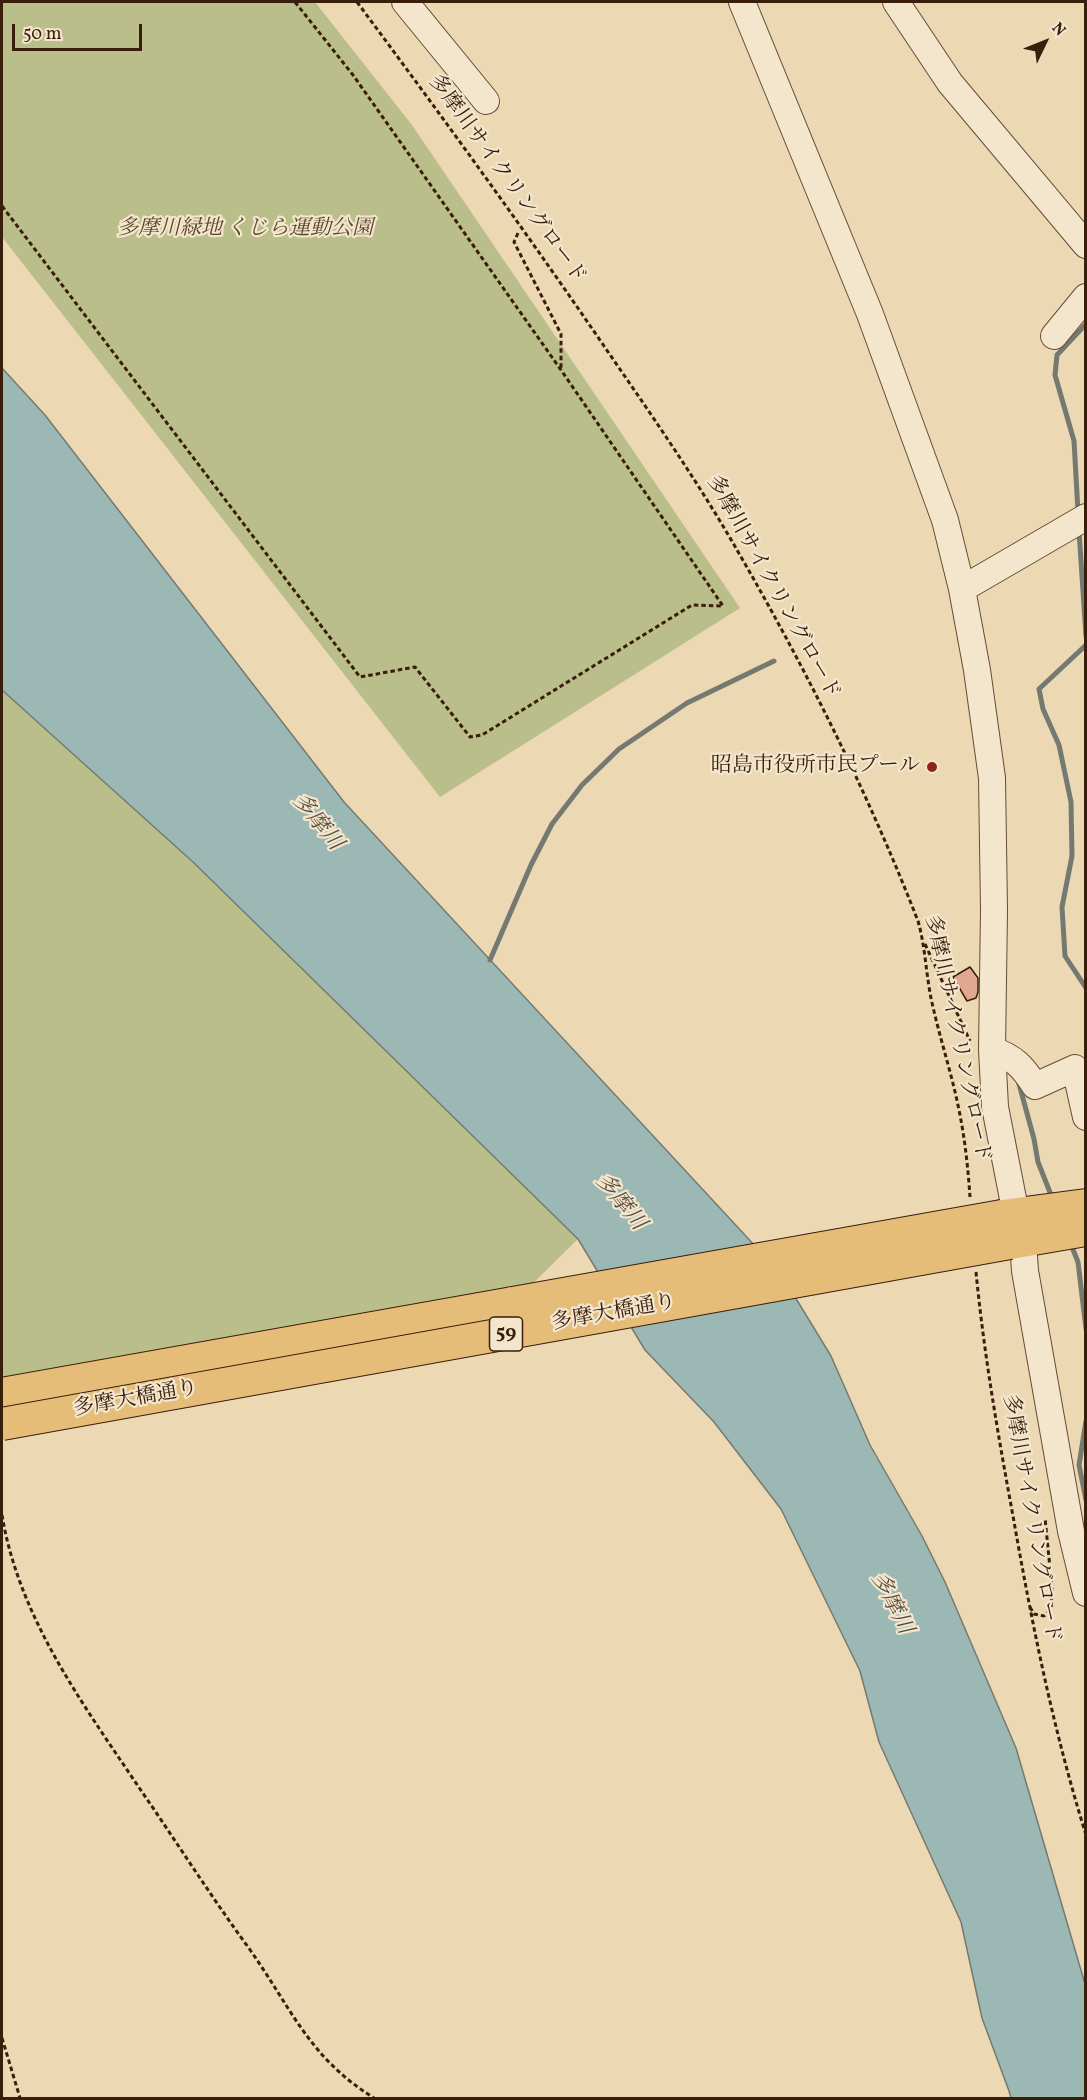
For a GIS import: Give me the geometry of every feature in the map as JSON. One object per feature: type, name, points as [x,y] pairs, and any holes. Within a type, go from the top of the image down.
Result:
[{"type":"main road","name":"多摩大橋通り","points":[[2,1394],[1013,1228],[1063,1225],[1086,1205]]},
{"type":"main road","name":"多摩大橋通り","points":[[2,1424],[1013,1228]]},
{"type":"street","points":[[405,2],[486,101]]},
{"type":"street","points":[[742,2],[874,325],[945,520],[962,589],[977,670],[992,778],[998,1055],[995,1107],[1013,1228],[1025,1271],[1071,1531],[1086,1593]]},
{"type":"street","points":[[896,2],[950,83],[1086,245]]},
{"type":"street","points":[[1054,336],[1086,297]]},
{"type":"street","points":[[962,589],[1078,520]]},
{"type":"street","points":[[998,1055],[1035,1086],[1080,1065],[1086,1117]]},
{"type":"path","points":[[2,206],[360,677],[415,667],[470,737],[482,735],[692,605],[723,606],[561,370],[353,75],[295,2]]},
{"type":"path","name":"多摩川サイクリングロード","points":[[357,2],[522,226],[692,476],[737,549],[788,641],[842,747],[909,897],[923,939],[933,1008],[959,1111],[967,1155],[970,1199]]},
{"type":"path","points":[[518,233],[514,242],[561,334],[561,370]]},
{"type":"path","points":[[923,939],[998,1055]]},
{"type":"path","name":"多摩川サイクリングロード","points":[[976,1265],[992,1400],[1027,1603],[1065,1768],[1086,1835]]},
{"type":"path","points":[[2,1515],[15,1570],[32,1613],[56,1660],[88,1713],[305,2035],[336,2072],[374,2098]]},
{"type":"path","points":[[1027,1603],[1034,1614],[1044,1616],[1051,1609],[1052,1588],[1045,1517]]},
{"type":"path","points":[[2,2038],[20,2098]]},
{"type":"green space","name":"多摩川緑地 くじら運動公園","points":[[2,2],[315,2],[412,125],[740,608],[440,797],[2,237]]},
{"type":"green space","points":[[2,690],[193,862],[578,1239],[513,1303],[2,1394]]},
{"type":"water","name":"多摩川","points":[[2,368],[45,415],[344,802],[781,1274],[831,1356],[870,1445],[922,1536],[945,1582],[1016,1748],[1085,1984],[1085,2098],[1011,2098],[982,2018],[961,1922],[879,1742],[860,1671],[781,1509],[714,1422],[645,1350],[578,1239],[193,862],[2,690]]},
{"type":"building","points":[[970,967],[978,978],[978,992],[976,998],[967,1001],[953,977]]},
{"type":"waterway","points":[[1078,512],[1074,441],[1055,375],[1057,355],[1086,324]]},
{"type":"waterway","points":[[1079,531],[1086,636]]},
{"type":"waterway","points":[[1086,645],[1039,689],[1043,709],[1059,745],[1071,802],[1072,856],[1062,907],[1065,956],[1086,988]]},
{"type":"waterway","points":[[490,960],[531,865],[552,824],[582,785],[619,749],[687,703],[774,661]]},
{"type":"waterway","points":[[1018,1080],[1038,1162],[1053,1200]]},
{"type":"waterway","points":[[1070,1242],[1078,1262],[1086,1329]]},
{"type":"waterway","points":[[1086,1421],[1079,1465],[1086,1500]]},
{"type":"place","name":"昭島市役所市民プール","points":[[932,767]]}]
